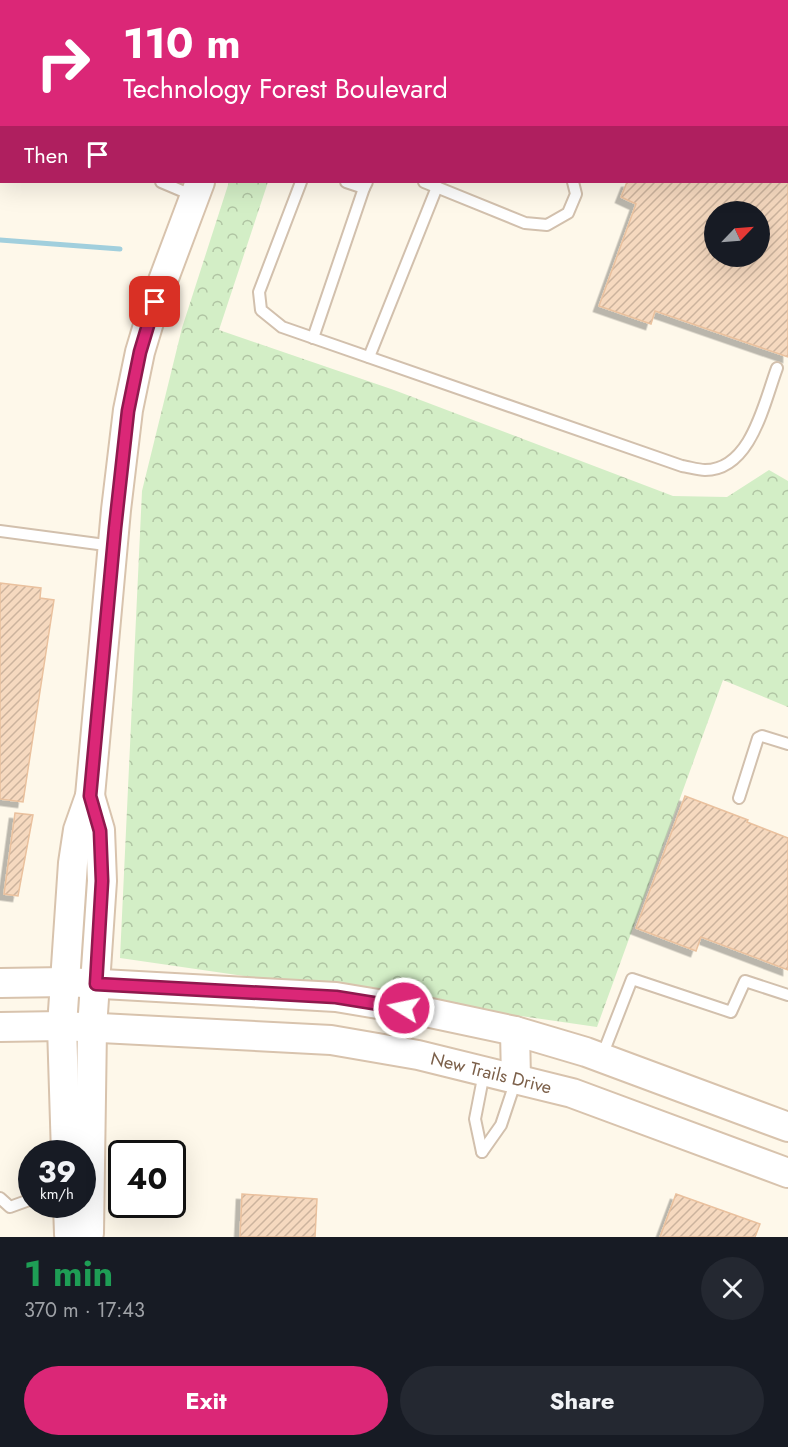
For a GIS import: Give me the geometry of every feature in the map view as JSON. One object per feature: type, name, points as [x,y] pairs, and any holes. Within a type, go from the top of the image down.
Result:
[{"type":"street","points":[[66,1140],[62,1026],[73,863],[78,830],[90,796],[128,411],[140,352],[155,302],[197,189]]},
{"type":"street","points":[[87,1237],[90,1221],[92,1028],[102,871],[100,831],[90,796]]},
{"type":"street","points":[[0,983],[66,982],[336,997],[515,1031],[602,1057],[788,1127]]},
{"type":"street","name":"New Trails Drive","points":[[0,1027],[62,1026],[331,1040],[418,1055],[572,1093],[788,1173]]},
{"type":"street","points":[[485,1071],[515,1031]]},
{"type":"street","points":[[515,1031],[516,1079]]},
{"type":"street","points":[[68,1218],[71,1237]]},
{"type":"lane","points":[[166,183],[197,189]]},
{"type":"lane","points":[[301,183],[259,292],[261,310],[282,327],[682,466],[706,470],[731,463],[750,441],[777,368]]},
{"type":"lane","points":[[426,183],[525,223],[547,225],[568,213],[576,194],[573,183]]},
{"type":"lane","points":[[313,338],[365,184]]},
{"type":"lane","points":[[369,357],[436,187]]},
{"type":"lane","points":[[0,531],[113,547]]},
{"type":"lane","points":[[739,798],[759,738],[762,736],[788,744]]},
{"type":"lane","points":[[602,1057],[632,979],[732,1012],[745,981],[788,995]]},
{"type":"lane","points":[[485,1071],[475,1119],[482,1152],[501,1125],[516,1079]]},
{"type":"lane","points":[[0,1198],[5,1210]]},
{"type":"green space","points":[[229,183],[268,183],[219,330],[394,390],[673,496],[727,497],[769,470],[788,481],[788,707],[723,680],[597,1027],[120,958],[142,491],[182,328]]},
{"type":"building","points":[[627,183],[788,183],[788,357],[655,311],[651,324],[599,306],[636,204],[621,197]]},
{"type":"building","points":[[0,583],[41,588],[40,598],[54,600],[23,802],[0,799]]},
{"type":"building","points":[[685,796],[788,838],[788,970],[701,937],[696,951],[636,928]]},
{"type":"building","points":[[15,813],[33,815],[18,896],[4,894]]},
{"type":"building","points":[[242,1194],[317,1199],[315,1237],[240,1237]]},
{"type":"building","points":[[676,1194],[760,1224],[755,1237],[660,1237]]},
{"type":"waterway","points":[[0,240],[120,249]]},
{"type":"route","points":[[155,302],[140,352],[128,411],[90,796],[100,831],[102,881],[96,984],[336,997],[404,1008]]}]
